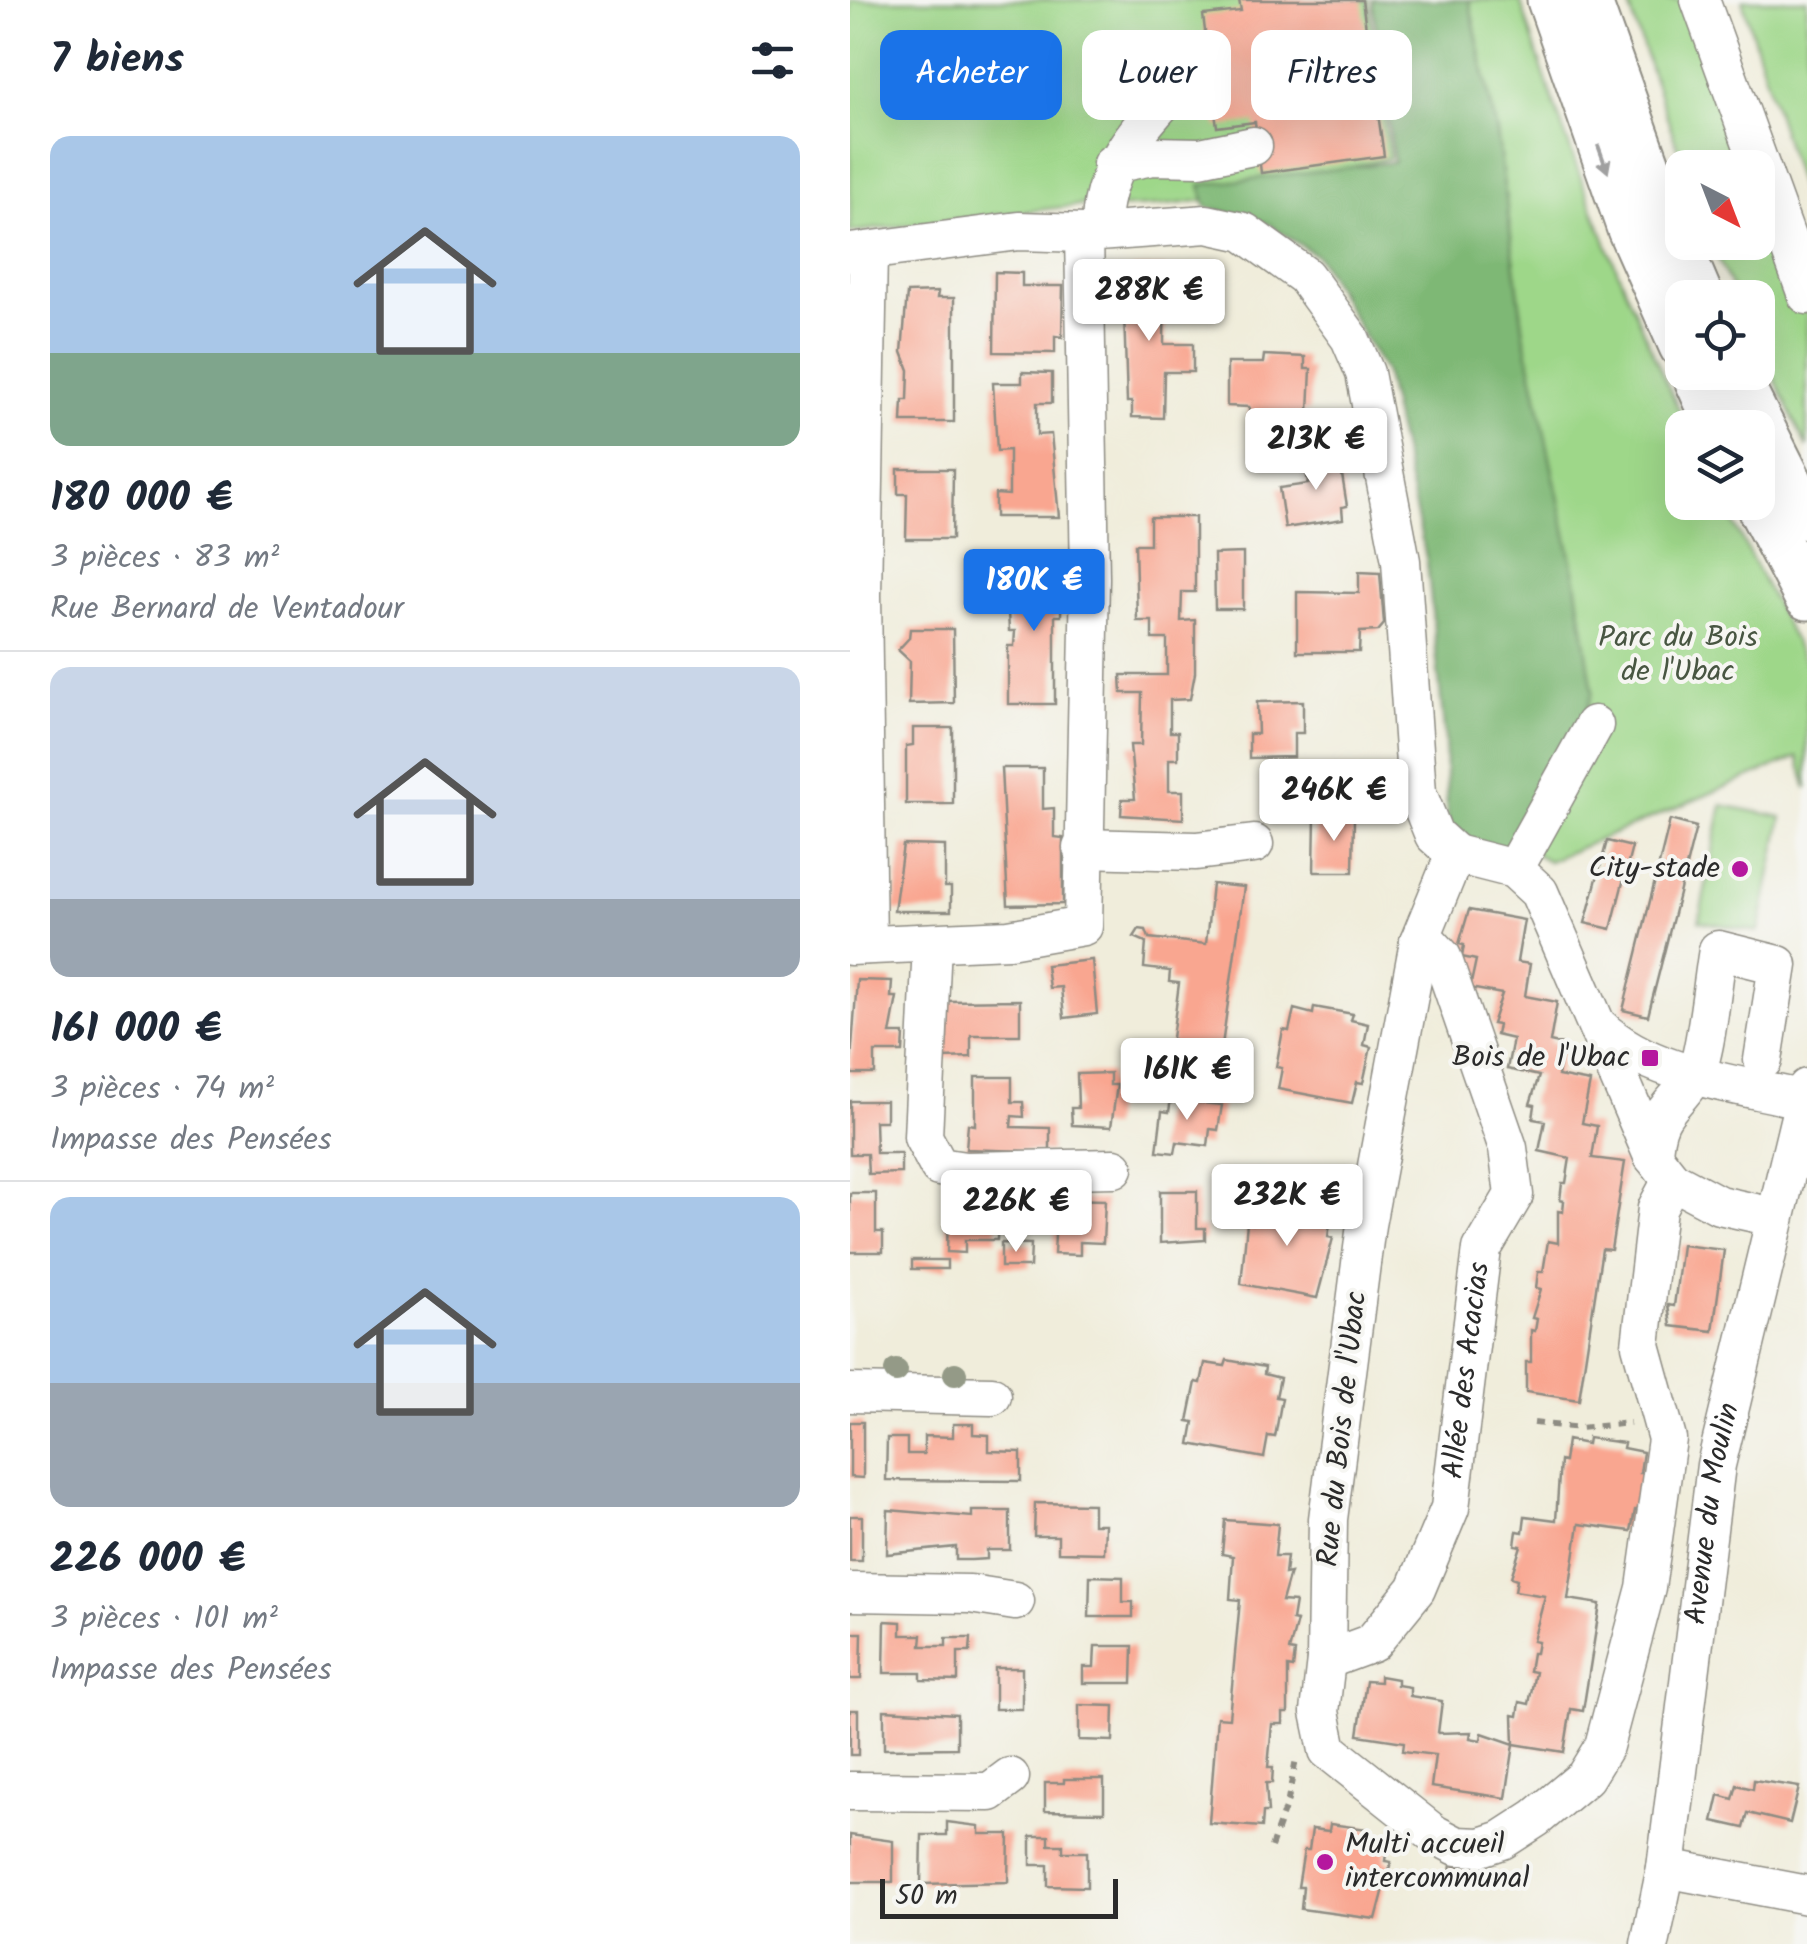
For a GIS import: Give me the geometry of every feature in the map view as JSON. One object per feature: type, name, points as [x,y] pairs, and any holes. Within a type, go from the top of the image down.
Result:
[{"type":"main road","points":[[1550,0],[1630,229],[1665,308]]},
{"type":"main road","points":[[1588,0],[1661,204],[1694,280]]},
{"type":"main road","points":[[1743,390],[1807,517]]},
{"type":"main road","points":[[1766,520],[1807,596]]},
{"type":"street","points":[[1700,0],[1807,295]]},
{"type":"street","points":[[1149,120],[1112,164],[1093,232],[1083,926],[1009,939],[858,946],[862,595],[859,252],[1019,232],[1093,232],[1207,224],[1244,232],[1306,276],[1350,338],[1365,373],[1401,561],[1417,793],[1434,835],[1455,854],[1514,868],[1539,892],[1663,1168],[1719,1205],[1773,1217]]},
{"type":"street","points":[[1112,164],[1152,156],[1200,157],[1253,146]]},
{"type":"street","points":[[1514,868],[1594,725]]},
{"type":"street","points":[[1082,848],[1196,851],[1254,844]]},
{"type":"street","name":"Rue du Bois de l'Ubac","points":[[1455,854],[1418,942],[1366,1225],[1333,1480],[1326,1660],[1320,1712],[1328,1750],[1434,1834],[1457,1846],[1481,1847],[1502,1840],[1585,1776],[1604,1746],[1646,1588],[1666,1439],[1641,1345],[1663,1168],[1654,1134],[1662,1114],[1696,1074]]},
{"type":"street","points":[[932,942],[924,1137],[939,1167],[965,1171],[1114,1168]]},
{"type":"street","name":"Allée des Acacias","points":[[1326,1660],[1372,1644],[1416,1589],[1450,1508],[1482,1249],[1514,1195],[1508,1148],[1442,956],[1432,945],[1418,942]]},
{"type":"street","points":[[1696,1074],[1718,950],[1778,964],[1763,1060]]},
{"type":"street","points":[[1600,1028],[1630,1050],[1696,1074],[1806,1094]]},
{"type":"street","name":"Avenue du Moulin","points":[[1650,1944],[1666,1868],[1716,1465],[1773,1217],[1806,1094]]},
{"type":"street","points":[[850,1393],[992,1396]]},
{"type":"street","points":[[850,1592],[970,1594],[1015,1601]]},
{"type":"street","points":[[850,1790],[990,1792],[1010,1777]]},
{"type":"street","points":[[1666,1868],[1807,1895]]},
{"type":"path","points":[[1534,1423],[1618,1427]]},
{"type":"path","points":[[1271,1847],[1288,1800],[1298,1748],[1299,1715],[1320,1712]]},
{"type":"green space","points":[[850,0],[1368,0],[1372,30],[1251,30],[1251,120],[1385,120],[1390,158],[1198,201],[1159,206],[1082,205],[850,232]]},
{"type":"green space","points":[[1372,0],[1469,0],[1497,133],[1524,334],[1576,581],[1593,692],[1559,793],[1522,846],[1473,848],[1451,830],[1447,817],[1445,739],[1427,562],[1384,371],[1318,257],[1269,224],[1206,207],[1200,185],[1394,162],[1388,120],[1412,120],[1412,30],[1376,30]]},
{"type":"green space","name":"Parc du Bois de l'Ubac","points":[[1469,0],[1520,0],[1596,217],[1665,378],[1665,390],[1670,390],[1679,410],[1665,410],[1665,520],[1732,520],[1807,666],[1807,789],[1798,757],[1548,861],[1522,846],[1524,334],[1497,133]]},
{"type":"green space","points":[[1627,0],[1690,0],[1742,150],[1678,150]]},
{"type":"green space","points":[[1742,0],[1807,0],[1807,212]]},
{"type":"green space","points":[[1775,237],[1807,317],[1807,448],[1775,379],[1775,280],[1728,280],[1719,260],[1775,260]]},
{"type":"green space","name":"City-stade","points":[[1722,805],[1782,817],[1759,932],[1699,921]]},
{"type":"building","points":[[1239,0],[1362,0],[1366,30],[1251,30],[1251,120],[1379,120],[1384,156],[1261,173],[1255,122],[1217,127],[1216,120],[1231,120],[1231,30],[1205,30],[1203,15],[1241,11]]},
{"type":"building","points":[[1133,268],[1165,268],[1164,344],[1193,344],[1193,372],[1164,372],[1163,418],[1132,417],[1132,402],[1127,402],[1123,283],[1132,284]]},
{"type":"building","points":[[995,272],[1022,273],[1022,286],[1063,286],[1062,337],[1055,336],[1055,353],[994,352]]},
{"type":"building","points":[[938,292],[937,298],[954,298],[954,422],[902,422],[903,400],[908,400],[909,370],[902,352],[907,293]]},
{"type":"building","points":[[1264,355],[1305,357],[1305,369],[1311,369],[1309,411],[1303,411],[1302,429],[1249,429],[1249,407],[1227,406],[1227,363],[1263,363]]},
{"type":"building","points":[[1022,372],[1052,373],[1052,403],[1037,403],[1037,435],[1051,434],[1059,517],[995,517],[995,494],[1009,495],[1009,450],[997,451],[993,383],[1022,383]]},
{"type":"building","points":[[1338,450],[1347,506],[1342,507],[1343,519],[1285,528],[1279,488],[1308,484],[1304,454]]},
{"type":"building","points":[[898,469],[953,469],[952,539],[906,539],[907,494],[898,494]]},
{"type":"building","points":[[1150,517],[1195,517],[1195,592],[1182,592],[1181,621],[1195,620],[1195,673],[1190,699],[1170,700],[1170,732],[1178,732],[1178,759],[1169,759],[1169,791],[1183,791],[1183,819],[1121,815],[1122,799],[1135,799],[1130,745],[1141,745],[1142,693],[1122,693],[1121,675],[1167,675],[1167,639],[1152,639],[1152,621],[1137,621],[1135,544],[1150,544]]},
{"type":"building","points":[[1243,553],[1243,609],[1215,609],[1214,554]]},
{"type":"building","points":[[1062,564],[1061,616],[1055,616],[1055,704],[1008,704],[1008,646],[1014,646],[1015,631],[1009,631],[1008,612],[1021,612],[1021,599],[1011,599],[1012,565]]},
{"type":"building","points":[[1359,572],[1380,573],[1384,624],[1378,631],[1360,632],[1359,652],[1297,652],[1297,592],[1359,593]]},
{"type":"building","points":[[910,629],[953,629],[954,703],[909,704],[910,661],[898,650],[909,638]]},
{"type":"building","points":[[1303,701],[1303,733],[1294,733],[1294,757],[1249,758],[1249,734],[1258,734],[1257,702]]},
{"type":"building","points":[[913,728],[953,728],[953,804],[906,804],[906,746],[913,745]]},
{"type":"building","points":[[1001,768],[1043,768],[1043,809],[1054,808],[1054,837],[1063,838],[1063,904],[1008,905]]},
{"type":"building","points":[[1315,816],[1354,817],[1353,872],[1314,872]]},
{"type":"building","points":[[1670,820],[1696,827],[1648,1016],[1623,1010]]},
{"type":"building","points":[[1607,841],[1632,847],[1611,929],[1585,923]]},
{"type":"building","points":[[903,845],[945,846],[945,887],[951,887],[951,911],[894,911]]},
{"type":"building","points":[[1212,884],[1244,887],[1220,1060],[1245,1063],[1241,1089],[1217,1086],[1218,1076],[1160,1069],[1162,1053],[1170,1054],[1179,983],[1169,982],[1170,971],[1144,968],[1146,942],[1134,937],[1139,929],[1146,930],[1149,938],[1206,944]]},
{"type":"building","points":[[1469,910],[1524,920],[1517,962],[1530,964],[1525,996],[1557,1002],[1550,1042],[1563,1045],[1558,1076],[1590,1082],[1582,1123],[1597,1126],[1592,1158],[1625,1162],[1611,1250],[1602,1249],[1579,1400],[1526,1392],[1526,1362],[1531,1362],[1531,1330],[1535,1331],[1537,1319],[1532,1318],[1541,1289],[1536,1288],[1538,1272],[1543,1272],[1548,1241],[1558,1243],[1558,1211],[1563,1212],[1562,1183],[1566,1183],[1570,1158],[1539,1151],[1545,1121],[1533,1119],[1535,1105],[1530,1104],[1539,1076],[1507,1069],[1513,1039],[1496,1035],[1498,1025],[1492,1024],[1502,994],[1470,988],[1476,960],[1462,957],[1464,945],[1459,944]]},
{"type":"building","points":[[1092,960],[1097,1014],[1064,1018],[1061,987],[1049,988],[1046,965]]},
{"type":"building","points":[[857,980],[892,981],[891,997],[897,997],[890,1034],[904,1034],[903,1052],[875,1052],[875,1074],[850,1074]]},
{"type":"building","points":[[1020,1000],[1020,1035],[971,1035],[971,1057],[943,1058],[938,1037],[947,1037],[947,1001]]},
{"type":"building","points":[[1314,1007],[1353,1014],[1351,1020],[1368,1024],[1364,1045],[1371,1047],[1363,1083],[1357,1082],[1352,1103],[1278,1089],[1282,1068],[1276,1067],[1283,1030],[1289,1031],[1294,1009],[1313,1014]]},
{"type":"building","points":[[1110,1073],[1110,1085],[1117,1085],[1111,1127],[1072,1125],[1071,1108],[1078,1108],[1077,1074]]},
{"type":"building","points":[[975,1077],[1012,1077],[1012,1102],[1023,1102],[1024,1117],[1012,1116],[1011,1127],[1050,1128],[1050,1152],[966,1149],[968,1124],[975,1125]]},
{"type":"building","points":[[1172,1091],[1192,1094],[1192,1102],[1222,1105],[1218,1130],[1210,1129],[1208,1146],[1177,1142],[1175,1153],[1157,1151],[1162,1111],[1169,1112]]},
{"type":"building","points":[[850,1101],[886,1101],[886,1121],[875,1121],[876,1153],[901,1153],[901,1173],[868,1174],[867,1154],[850,1154]]},
{"type":"building","points":[[1160,1191],[1197,1191],[1197,1228],[1205,1228],[1205,1240],[1160,1243]]},
{"type":"building","points":[[850,1193],[876,1193],[876,1232],[883,1232],[883,1252],[850,1252]]},
{"type":"building","points":[[955,1198],[998,1199],[997,1240],[965,1240],[965,1253],[947,1252],[948,1212],[954,1212]]},
{"type":"building","points":[[1062,1199],[1105,1200],[1103,1243],[1080,1242],[1080,1255],[1054,1254],[1056,1216],[1061,1216]]},
{"type":"building","points":[[1278,1200],[1317,1208],[1316,1214],[1331,1217],[1328,1237],[1333,1238],[1317,1298],[1241,1284],[1247,1223],[1252,1224],[1256,1203],[1276,1207]]},
{"type":"building","points":[[1001,1243],[1031,1244],[1030,1267],[1001,1267]]},
{"type":"building","points":[[1682,1245],[1724,1250],[1713,1331],[1671,1326],[1668,1305],[1674,1306]]},
{"type":"building","points":[[912,1260],[947,1260],[947,1269],[912,1269]]},
{"type":"building","points":[[1227,1360],[1265,1367],[1264,1374],[1280,1378],[1276,1397],[1282,1398],[1275,1437],[1268,1436],[1264,1458],[1190,1444],[1194,1422],[1188,1421],[1196,1382],[1201,1383],[1205,1363],[1225,1366]]},
{"type":"building","points":[[850,1422],[863,1422],[863,1478],[850,1477]]},
{"type":"building","points":[[953,1424],[973,1424],[973,1434],[989,1435],[989,1451],[1021,1452],[1021,1481],[886,1480],[887,1438],[907,1438],[907,1454],[924,1454],[924,1436],[953,1437]]},
{"type":"building","points":[[1588,1438],[1624,1443],[1623,1448],[1643,1452],[1640,1473],[1645,1473],[1640,1510],[1635,1510],[1631,1531],[1579,1524],[1568,1599],[1600,1604],[1583,1711],[1571,1709],[1564,1752],[1514,1744],[1513,1715],[1518,1716],[1520,1702],[1529,1704],[1535,1672],[1529,1671],[1538,1642],[1533,1641],[1545,1596],[1515,1591],[1517,1579],[1511,1577],[1521,1546],[1515,1545],[1517,1531],[1523,1532],[1525,1516],[1556,1520],[1560,1461],[1564,1462],[1567,1440],[1587,1444]]},
{"type":"building","points":[[1035,1503],[1093,1504],[1093,1524],[1105,1524],[1104,1553],[1058,1552],[1058,1536],[1034,1536]]},
{"type":"building","points":[[888,1510],[972,1517],[972,1511],[1010,1511],[1010,1550],[987,1550],[987,1559],[971,1560],[956,1560],[956,1547],[887,1554]]},
{"type":"building","points":[[850,1516],[862,1516],[862,1561],[850,1561]]},
{"type":"building","points":[[1225,1520],[1278,1524],[1275,1556],[1287,1556],[1285,1574],[1290,1573],[1282,1601],[1295,1602],[1292,1620],[1297,1621],[1289,1651],[1295,1652],[1293,1668],[1288,1667],[1288,1713],[1283,1713],[1283,1724],[1272,1724],[1268,1767],[1273,1767],[1272,1783],[1266,1783],[1268,1812],[1263,1812],[1262,1827],[1209,1823],[1217,1717],[1229,1718],[1240,1600],[1230,1599],[1233,1556],[1222,1554]]},
{"type":"building","points":[[1090,1576],[1123,1577],[1123,1602],[1133,1602],[1133,1617],[1089,1617]]},
{"type":"building","points":[[885,1621],[901,1622],[901,1635],[922,1635],[921,1646],[946,1646],[946,1638],[971,1638],[970,1652],[958,1652],[958,1681],[921,1680],[921,1673],[884,1673]]},
{"type":"building","points":[[850,1633],[862,1633],[861,1679],[850,1679]]},
{"type":"building","points":[[1095,1646],[1133,1646],[1132,1683],[1083,1683],[1083,1667],[1094,1667]]},
{"type":"building","points":[[995,1668],[1022,1668],[1022,1709],[995,1709]]},
{"type":"building","points":[[1380,1676],[1397,1679],[1397,1685],[1410,1687],[1410,1696],[1442,1701],[1438,1733],[1471,1732],[1470,1738],[1481,1740],[1482,1733],[1514,1744],[1506,1798],[1431,1787],[1435,1755],[1403,1751],[1404,1742],[1358,1735],[1366,1681],[1380,1682]]},
{"type":"building","points":[[1079,1705],[1114,1706],[1113,1741],[1079,1740]]},
{"type":"building","points":[[850,1710],[858,1710],[858,1755],[850,1755]]},
{"type":"building","points":[[884,1710],[957,1714],[957,1748],[884,1749]]},
{"type":"building","points":[[1064,1779],[1104,1779],[1104,1812],[1045,1811],[1045,1783],[1064,1783]]},
{"type":"building","points":[[1754,1780],[1799,1787],[1790,1823],[1748,1813],[1744,1828],[1713,1821],[1719,1795],[1733,1799],[1737,1785],[1753,1789]]},
{"type":"building","points":[[947,1822],[979,1826],[979,1834],[1009,1834],[1008,1882],[921,1884],[922,1835],[947,1835]]},
{"type":"building","points":[[1330,1824],[1368,1829],[1368,1837],[1388,1839],[1385,1861],[1391,1862],[1376,1919],[1301,1909],[1303,1887],[1298,1887],[1304,1850],[1309,1850],[1312,1829],[1329,1831]]},
{"type":"building","points":[[850,1835],[893,1841],[893,1882],[850,1882]]},
{"type":"building","points":[[1031,1836],[1049,1836],[1049,1845],[1063,1845],[1063,1852],[1087,1852],[1087,1887],[1048,1886],[1048,1865],[1031,1865]]},
{"type":"building","points":[[1451,1865],[1468,1869],[1465,1884],[1449,1880]]},
{"type":"place","name":"City-stade","points":[[1740,869]]},
{"type":"place","name":"Bois de l'Ubac","points":[[1650,1058]]},
{"type":"place","name":"Multi accueil intercommunal","points":[[1325,1862]]}]
